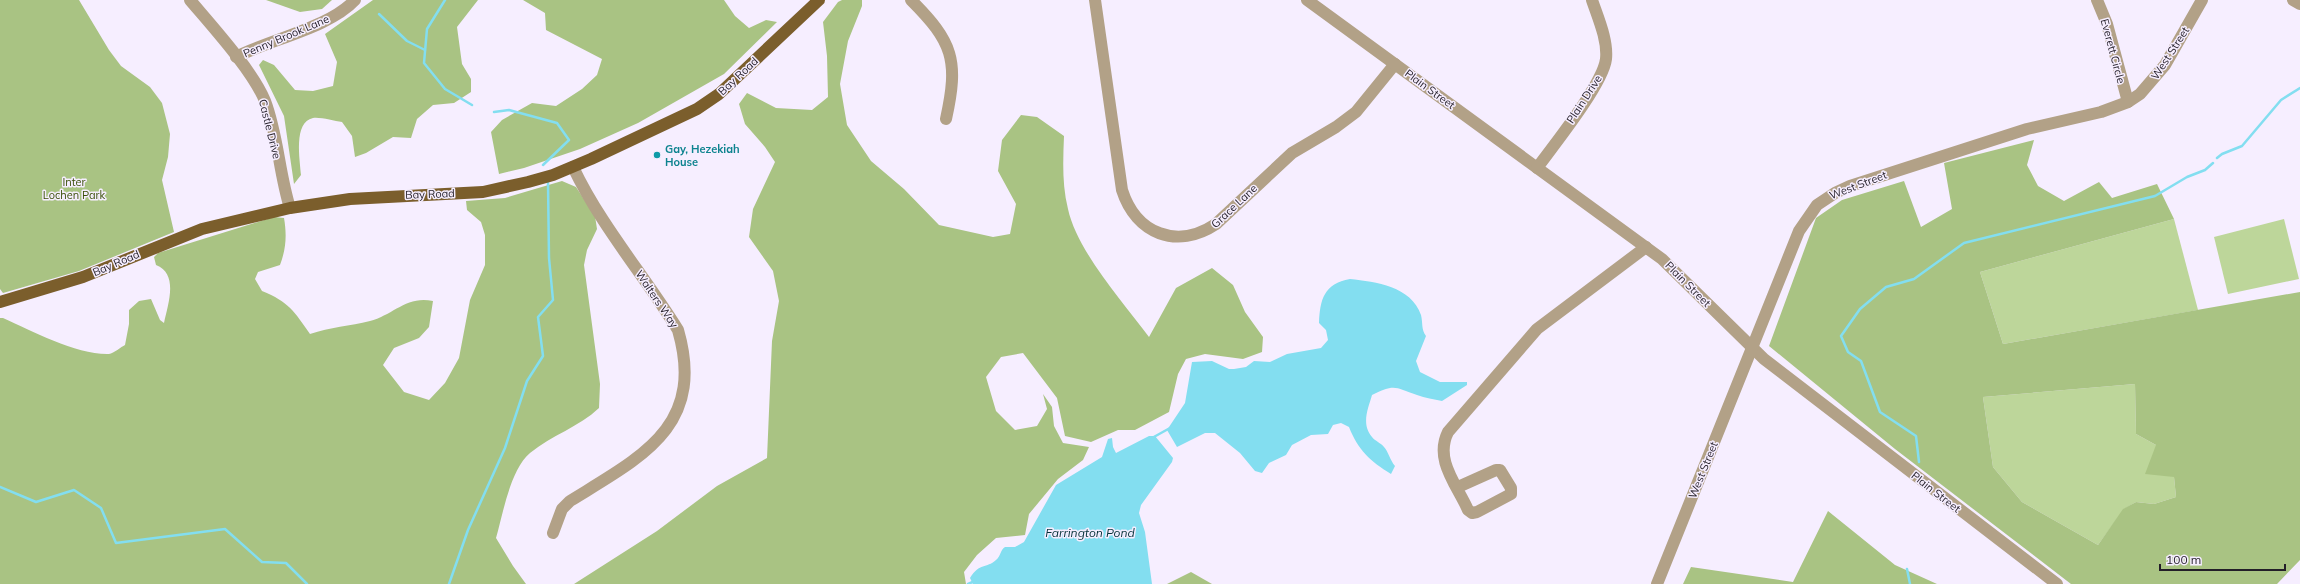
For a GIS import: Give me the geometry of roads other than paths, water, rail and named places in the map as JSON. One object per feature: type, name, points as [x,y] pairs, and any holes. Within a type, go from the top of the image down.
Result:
[{"type":"main road","name":"Bay Road","points":[[1,302],[83,277],[202,229],[290,208],[350,199],[483,192],[528,182],[573,167],[697,109],[714,97],[818,0]]},
{"type":"street","name":"Castle Drive","points":[[190,0],[236,57],[254,81],[265,100],[290,208]]},
{"type":"street","name":"Penny Brook Lane","points":[[236,57],[267,43],[320,24],[343,11],[355,0]]},
{"type":"street","points":[[911,0],[933,23],[946,42],[950,53],[953,75],[946,119]]},
{"type":"street","name":"Grace Lane","points":[[1095,0],[1122,190],[1128,206],[1138,219],[1156,232],[1166,235],[1192,235],[1216,224],[1287,157],[1336,127],[1356,112],[1395,64]]},
{"type":"street","name":"Plain Street","points":[[1307,0],[1646,247],[1674,269],[1751,348],[2057,584]]},
{"type":"street","name":"Plain Drive","points":[[1537,168],[1594,88],[1604,68],[1606,60],[1605,43],[1592,0]]},
{"type":"street","name":"Everett Circle","points":[[2097,0],[2107,24],[2128,102]]},
{"type":"street","name":"West Street","points":[[1657,584],[1799,231],[1810,213],[1825,198],[1850,186],[2027,129],[2101,112],[2128,102],[2140,94],[2165,65],[2202,0]]},
{"type":"street","points":[[2293,0],[2300,4]]},
{"type":"street","name":"Walters Way","points":[[553,533],[562,509],[570,502],[628,465],[654,446],[676,416],[684,394],[686,369],[684,350],[678,330],[602,219],[584,190],[573,167]]},
{"type":"street","points":[[1458,488],[1447,471],[1443,445],[1448,432],[1458,418],[1537,329],[1646,247]]},
{"type":"water","points":[[1350,279],[1392,287],[1409,298],[1416,305],[1421,315],[1424,333],[1426,336],[1416,361],[1420,372],[1440,382],[1467,382],[1467,385],[1442,401],[1423,397],[1395,388],[1386,389],[1372,395],[1366,416],[1367,427],[1372,437],[1383,446],[1395,466],[1391,474],[1371,459],[1361,449],[1349,427],[1341,423],[1333,425],[1328,434],[1311,435],[1292,445],[1286,455],[1269,463],[1262,473],[1255,471],[1240,453],[1215,433],[1205,433],[1177,447],[1167,430],[1185,403],[1192,362],[1212,361],[1229,369],[1234,369],[1246,367],[1254,361],[1270,362],[1287,354],[1321,348],[1328,340],[1326,330],[1319,323],[1322,300],[1329,289],[1334,285],[1341,281]]},
{"type":"water","name":"Farrington Pond","points":[[1149,436],[1155,436],[1173,458],[1172,462],[1141,505],[1139,513],[1145,532],[1152,584],[973,584],[970,578],[977,570],[996,560],[1005,547],[1015,547],[1024,542],[1056,485],[1102,457],[1108,439],[1112,438],[1113,447],[1116,453]]},
{"type":"waterway","points":[[445,0],[427,29],[424,63],[445,89],[472,105]]},
{"type":"waterway","points":[[379,14],[407,41],[425,50]]},
{"type":"waterway","points":[[2217,158],[2222,154],[2242,146],[2281,100],[2300,88]]},
{"type":"waterway","points":[[494,112],[509,110],[557,123],[569,140],[543,165]]},
{"type":"waterway","points":[[1919,462],[1916,436],[1880,412],[1861,361],[1848,352],[1841,336],[1860,309],[1886,287],[1914,279],[1964,243],[2155,196],[2187,177],[2205,170],[2213,163]]},
{"type":"waterway","points":[[449,584],[468,530],[505,448],[527,381],[543,356],[538,317],[553,300],[549,258],[548,182]]},
{"type":"waterway","points":[[1152,438],[1170,428]]},
{"type":"waterway","points":[[0,487],[36,502],[74,490],[101,508],[116,543],[225,529],[262,562],[286,563],[307,584]]},
{"type":"waterway","points":[[1907,569],[1910,584]]},
{"type":"waterway","points":[[968,584],[975,581]]},
{"type":"place","name":"Gay, Hezekiah House","points":[[657,155]]},
{"type":"park label","name":"Inter Lochen Park","points":[[74,188]]}]
